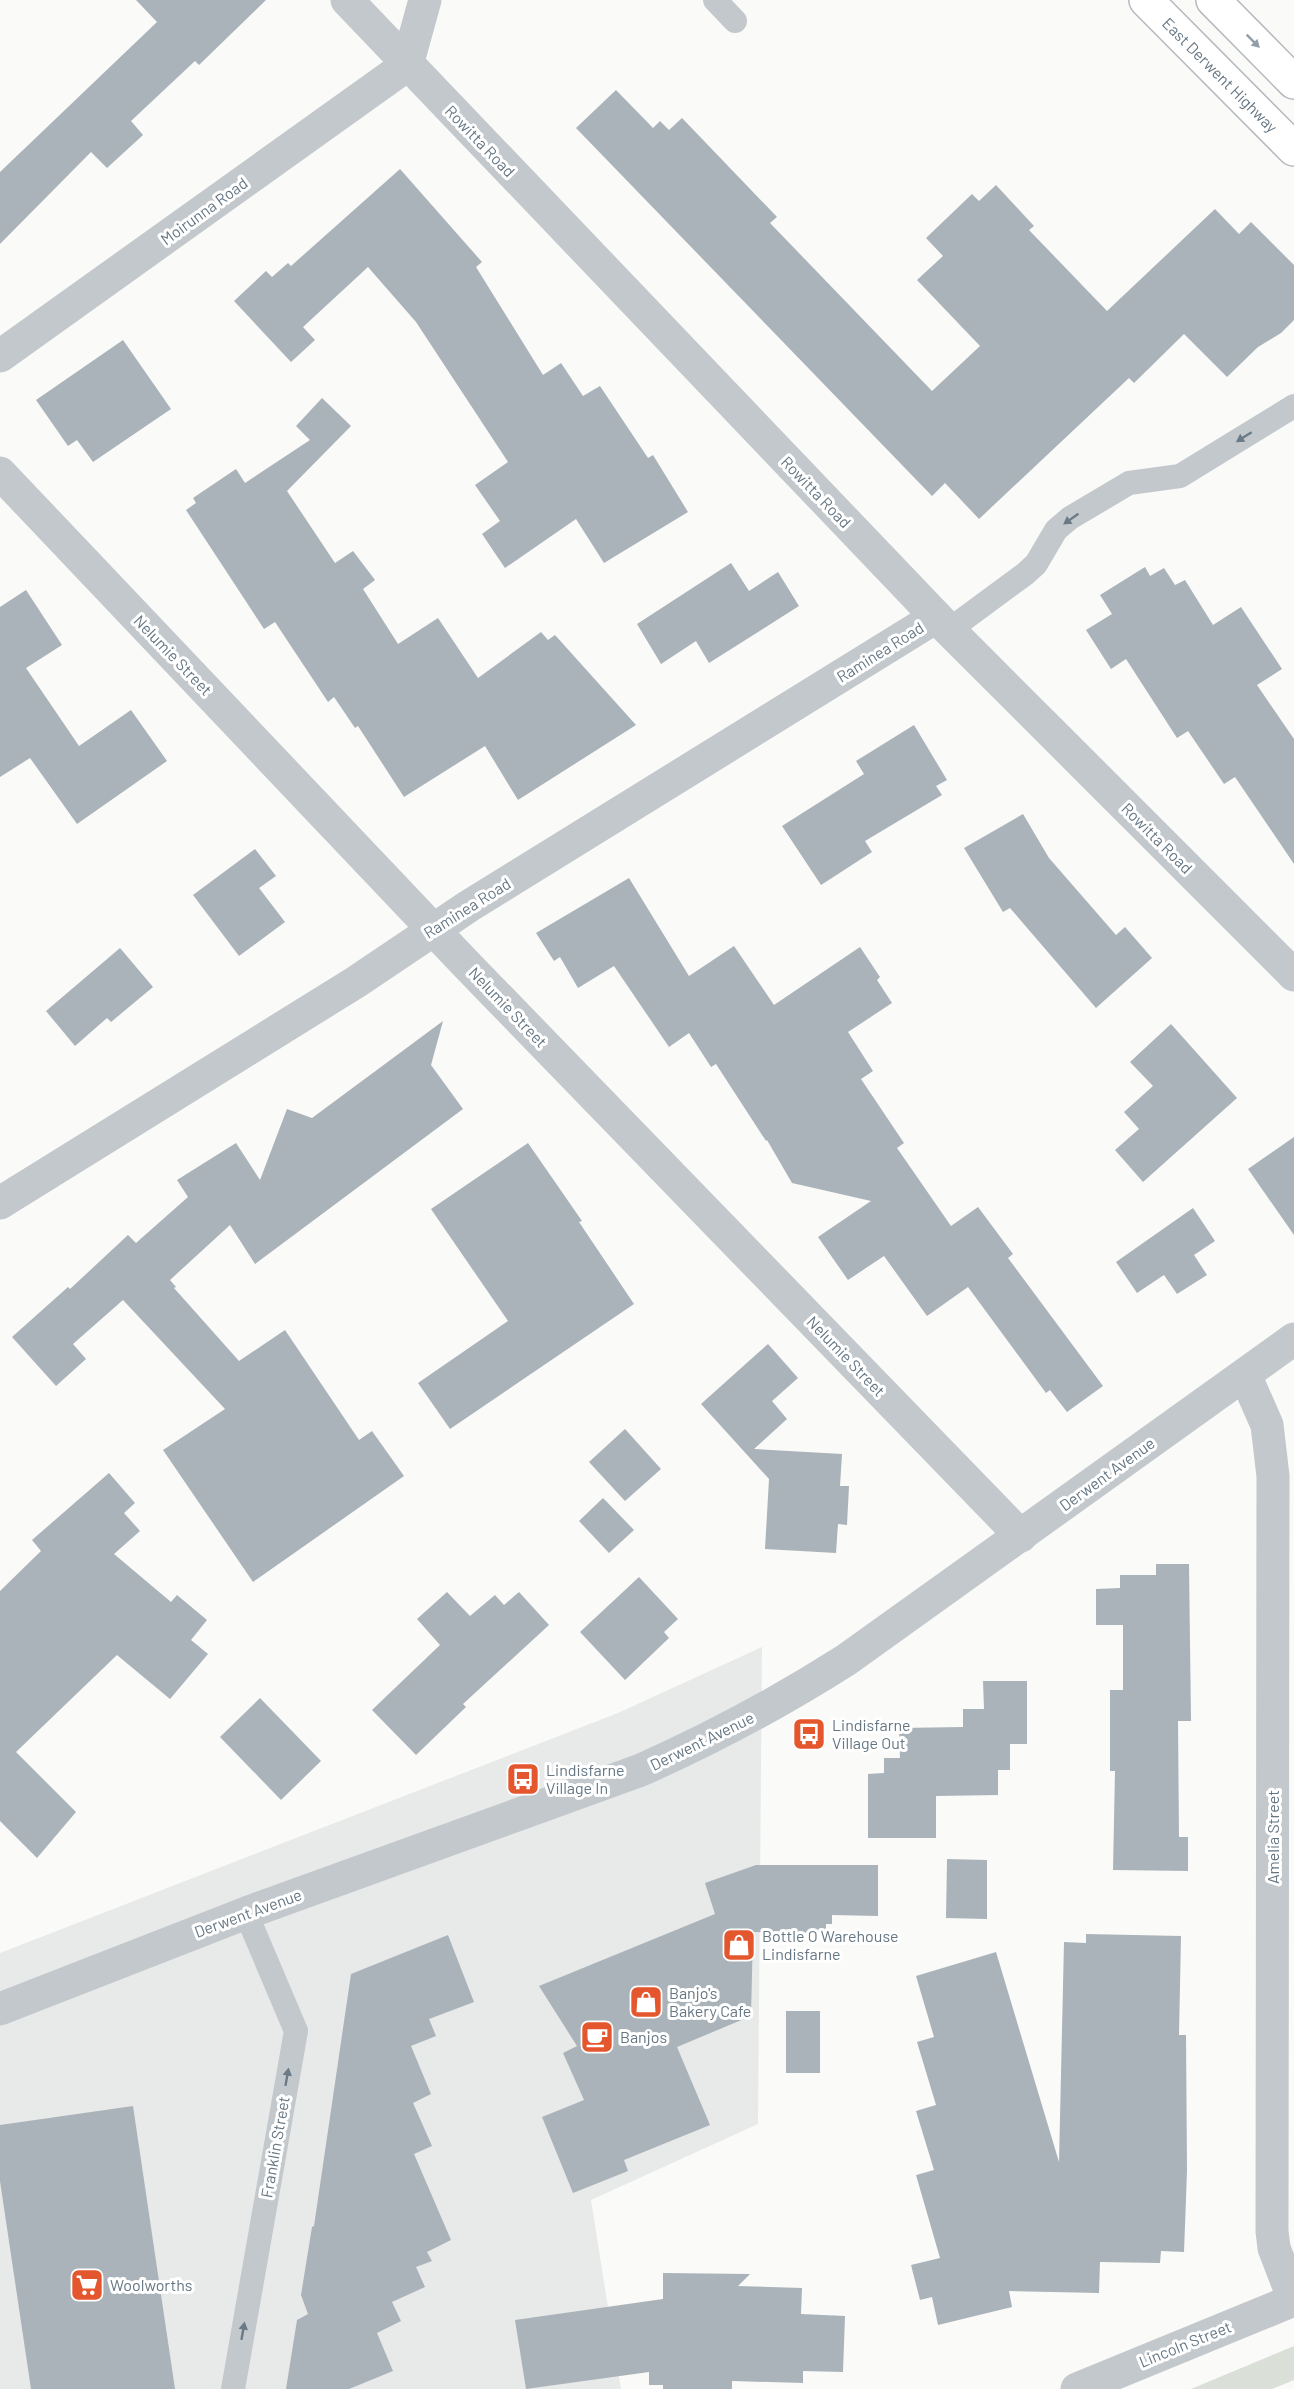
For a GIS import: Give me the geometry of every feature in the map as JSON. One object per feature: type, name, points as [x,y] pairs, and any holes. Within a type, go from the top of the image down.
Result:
[{"type":"main road","name":"East Derwent Highway","points":[[1146,0],[1294,149]]},
{"type":"main road","points":[[1213,0],[1294,82]]},
{"type":"street","name":"Rowitta Road","points":[[347,0],[943,623],[1294,975]]},
{"type":"street","points":[[407,65],[425,0]]},
{"type":"street","name":"Moirunna Road","points":[[0,356],[407,65]]},
{"type":"street","name":"Nelumie Street","points":[[0,473],[680,1186],[1021,1536]]},
{"type":"street","name":"Raminea Road","points":[[0,1203],[356,982],[434,929],[943,623]]},
{"type":"street","name":"Derwent Avenue","points":[[0,2009],[246,1913],[641,1770],[701,1744],[800,1689],[846,1660],[1294,1339]]},
{"type":"street","name":"Amelia Street","points":[[1245,1375],[1267,1425],[1273,1476],[1272,2231],[1274,2248],[1294,2300]]},
{"type":"street","name":"Lincoln Street","points":[[1077,2389],[1294,2300]]},
{"type":"lane","points":[[715,0],[735,21]]},
{"type":"lane","name":"Raminea Road","points":[[943,623],[1025,574],[1036,564],[1056,530],[1070,518],[1129,483],[1180,476],[1294,406]]},
{"type":"lane","name":"Franklin Street","points":[[233,2389],[296,2031],[246,1913]]},
{"type":"shaded area","points":[[762,1647],[758,2124],[591,2200],[621,2389],[0,2389],[0,1953],[618,1713]]},
{"type":"shaded area","points":[[1294,2346],[1294,2380],[1272,2389],[1191,2389]]},
{"type":"building","points":[[136,0],[266,0],[199,65],[195,61],[131,121],[143,135],[107,168],[91,152],[0,244],[0,172],[157,22]]},
{"type":"building","points":[[616,90],[653,128],[660,121],[669,130],[682,118],[777,217],[770,223],[932,391],[980,346],[917,280],[943,256],[926,238],[972,194],[979,201],[996,185],[1034,226],[1029,230],[1107,311],[1215,209],[1239,234],[1251,222],[1294,265],[1294,320],[1281,333],[1258,347],[1227,377],[1184,334],[1134,383],[1129,378],[979,519],[945,483],[932,496],[576,128]]},
{"type":"building","points":[[400,169],[482,262],[476,267],[543,375],[561,363],[583,396],[600,386],[648,458],[653,455],[688,512],[604,563],[576,519],[505,568],[482,534],[500,521],[475,485],[508,462],[416,322],[368,267],[303,327],[315,340],[291,362],[234,301],[266,271],[272,277],[288,263],[291,266]]},
{"type":"building","points":[[123,340],[171,409],[93,462],[77,440],[68,446],[36,400]]},
{"type":"building","points":[[322,398],[351,426],[287,491],[335,563],[353,551],[375,580],[363,589],[398,644],[438,618],[478,678],[541,632],[548,640],[555,635],[636,725],[518,800],[485,746],[404,797],[358,726],[355,728],[334,697],[328,702],[275,622],[264,629],[186,510],[196,503],[193,498],[236,469],[245,483],[310,440],[296,426]]},
{"type":"building","points":[[731,563],[749,591],[778,572],[799,606],[709,663],[696,641],[661,664],[637,624]]},
{"type":"building","points":[[1145,567],[1150,576],[1164,568],[1175,585],[1185,580],[1213,625],[1241,607],[1282,669],[1257,685],[1294,739],[1294,864],[1235,777],[1224,784],[1188,731],[1177,738],[1126,659],[1111,669],[1086,630],[1112,614],[1100,595]]},
{"type":"building","points":[[26,590],[62,645],[26,668],[79,746],[131,710],[167,761],[77,824],[30,758],[0,777],[0,607]]},
{"type":"building","points":[[914,725],[947,780],[936,786],[942,795],[865,841],[872,852],[821,885],[782,826],[864,774],[856,761]]},
{"type":"building","points":[[1023,814],[1049,858],[1116,935],[1125,927],[1152,958],[1096,1008],[1010,908],[1003,912],[964,848]]},
{"type":"building","points":[[255,849],[276,876],[259,888],[285,922],[239,956],[193,895]]},
{"type":"building","points":[[629,878],[689,976],[734,946],[774,1005],[860,947],[880,977],[877,980],[892,1003],[848,1032],[873,1071],[861,1079],[904,1143],[897,1148],[951,1226],[978,1207],[1013,1254],[1008,1258],[1103,1386],[1067,1412],[1050,1390],[1046,1393],[968,1287],[927,1316],[884,1256],[848,1280],[818,1237],[871,1201],[792,1183],[767,1140],[716,1064],[711,1067],[689,1033],[669,1047],[614,966],[578,988],[560,957],[554,961],[536,933]]},
{"type":"building","points":[[120,948],[153,987],[111,1022],[107,1018],[75,1046],[46,1011]]},
{"type":"building","points":[[443,1021],[431,1065],[463,1109],[255,1264],[230,1225],[170,1280],[176,1287],[174,1288],[239,1361],[285,1330],[359,1440],[372,1431],[404,1476],[253,1582],[163,1450],[225,1409],[123,1300],[73,1344],[86,1359],[56,1386],[12,1337],[68,1287],[70,1289],[128,1235],[136,1243],[188,1197],[177,1180],[236,1143],[260,1180],[287,1109],[312,1118]]},
{"type":"building","points":[[1171,1024],[1237,1098],[1143,1182],[1115,1150],[1139,1129],[1124,1112],[1153,1086],[1130,1062]]},
{"type":"building","points":[[1294,1137],[1294,1235],[1248,1169]]},
{"type":"building","points":[[528,1143],[582,1221],[579,1222],[634,1304],[450,1429],[418,1383],[508,1321],[431,1209]]},
{"type":"building","points":[[1193,1208],[1215,1241],[1194,1255],[1207,1275],[1177,1294],[1164,1275],[1137,1293],[1116,1262]]},
{"type":"building","points":[[768,1344],[798,1378],[772,1401],[787,1419],[754,1449],[842,1454],[840,1486],[849,1486],[847,1525],[838,1524],[836,1553],[765,1549],[769,1479],[701,1404]]},
{"type":"building","points":[[625,1429],[661,1469],[625,1501],[589,1462]]},
{"type":"building","points":[[109,1473],[135,1503],[124,1513],[140,1531],[114,1554],[171,1602],[177,1595],[207,1620],[191,1640],[208,1654],[170,1699],[117,1655],[16,1752],[76,1812],[37,1858],[0,1821],[0,1591],[41,1551],[32,1540]]},
{"type":"building","points":[[603,1498],[634,1530],[609,1553],[579,1521]]},
{"type":"building","points":[[1156,1564],[1189,1564],[1191,1721],[1178,1721],[1179,1837],[1188,1837],[1188,1871],[1113,1870],[1115,1771],[1110,1771],[1110,1690],[1123,1690],[1123,1625],[1096,1625],[1096,1589],[1120,1588],[1120,1575],[1156,1575]]},
{"type":"building","points":[[639,1577],[678,1619],[664,1632],[669,1638],[625,1680],[580,1632]]},
{"type":"building","points":[[447,1592],[470,1616],[495,1595],[504,1605],[519,1592],[549,1625],[463,1704],[466,1707],[416,1755],[372,1710],[440,1645],[417,1619]]},
{"type":"building","points":[[983,1681],[1027,1681],[1027,1744],[1010,1744],[1010,1770],[998,1770],[998,1795],[936,1796],[936,1838],[868,1838],[868,1774],[884,1773],[884,1758],[900,1758],[899,1728],[963,1727],[963,1709],[984,1709]]},
{"type":"building","points":[[260,1698],[321,1761],[281,1800],[220,1737]]},
{"type":"building","points":[[947,1859],[987,1860],[987,1919],[946,1918]]},
{"type":"building","points":[[756,1865],[878,1865],[878,1916],[832,1915],[832,1924],[826,1924],[826,1933],[753,1932],[751,2016],[677,2047],[710,2125],[624,2160],[628,2171],[573,2193],[542,2117],[584,2100],[563,2053],[577,2046],[539,1986],[715,1914],[705,1883]]},
{"type":"building","points":[[1086,1934],[1181,1936],[1179,2035],[1186,2035],[1187,2171],[1184,2252],[1161,2251],[1160,2263],[1100,2262],[1099,2293],[1009,2291],[1012,2307],[938,2325],[932,2297],[920,2300],[911,2265],[940,2258],[916,2175],[934,2170],[916,2111],[936,2105],[917,2042],[934,2037],[916,1976],[996,1952],[1059,2162],[1064,1942],[1086,1943]]},
{"type":"building","points":[[448,1935],[474,2002],[429,2019],[436,2036],[411,2046],[431,2094],[413,2103],[432,2146],[414,2154],[451,2240],[427,2252],[432,2261],[416,2267],[425,2287],[392,2302],[401,2321],[377,2333],[393,2371],[349,2389],[286,2389],[297,2320],[308,2314],[301,2295],[314,2226],[351,1974]]},
{"type":"building","points":[[786,2011],[820,2011],[820,2073],[786,2073]]},
{"type":"building","name":"Woolworths","points":[[133,2106],[175,2389],[31,2389],[0,2181],[0,2125]]},
{"type":"building","points":[[663,2273],[750,2274],[738,2286],[802,2288],[801,2314],[845,2316],[843,2372],[803,2371],[803,2383],[732,2381],[732,2389],[663,2389],[663,2385],[649,2385],[649,2372],[526,2389],[515,2320],[663,2299]]},
{"type":"place","name":"Lindisfarne Village Out","points":[[809,1734]]},
{"type":"place","name":"Lindisfarne Village In","points":[[523,1779]]},
{"type":"place","name":"Bottle O Warehouse Lindisfarne","points":[[739,1945]]},
{"type":"place","name":"Banjo's Bakery Cafe","points":[[646,2002]]},
{"type":"place","name":"Banjos","points":[[597,2037]]},
{"type":"place","name":"Woolworths","points":[[87,2285]]}]
